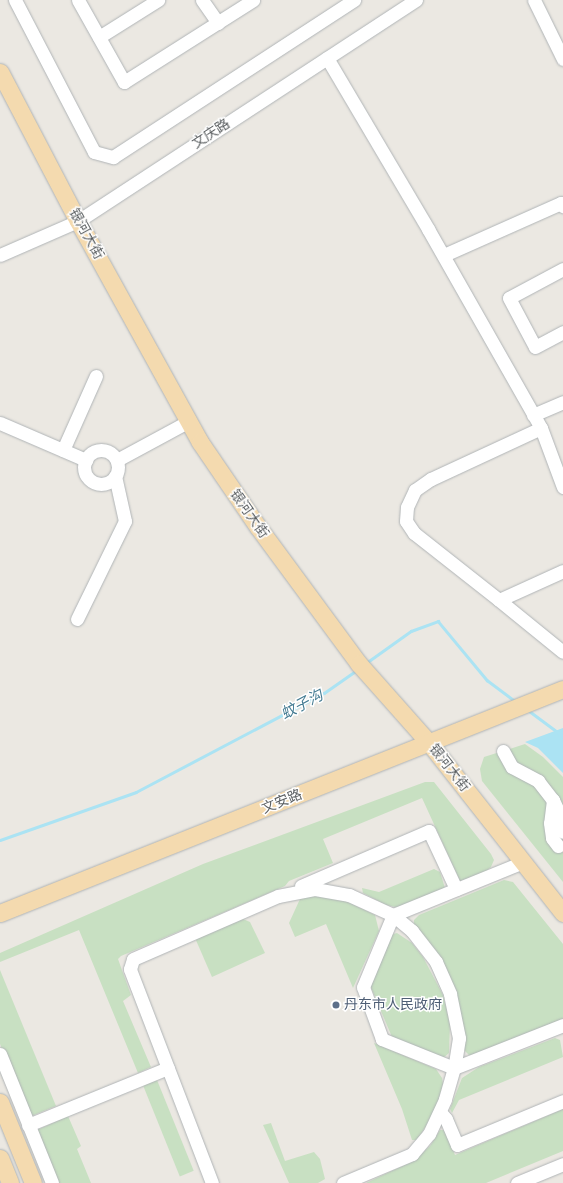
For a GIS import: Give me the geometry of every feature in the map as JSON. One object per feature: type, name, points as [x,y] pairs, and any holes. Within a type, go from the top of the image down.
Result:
[{"type":"main road","name":"银河大街","points":[[0,72],[78,222],[189,421],[258,527],[361,667],[430,744],[563,913]]},
{"type":"main road","name":"文安路","points":[[0,913],[430,744],[563,690]]},
{"type":"main road","points":[[0,1102],[33,1183]]},
{"type":"main road","points":[[0,1158],[10,1183]]},
{"type":"street","points":[[15,0],[94,152],[113,157],[354,0]]},
{"type":"street","points":[[78,0],[124,82],[253,0]]},
{"type":"street","points":[[99,37],[158,0]]},
{"type":"street","points":[[202,0],[218,23]]},
{"type":"street","name":"文庆路","points":[[0,255],[78,222],[416,0]]},
{"type":"street","points":[[534,0],[563,59]]},
{"type":"street","points":[[327,58],[444,255],[541,428],[563,487]]},
{"type":"street","points":[[444,255],[561,203],[563,206]]},
{"type":"street","points":[[563,269],[509,298],[535,347],[563,332]]},
{"type":"street","points":[[63,450],[96,376]]},
{"type":"street","points":[[533,415],[563,402]]},
{"type":"street","points":[[117,460],[189,421]]},
{"type":"street","points":[[0,423],[86,460]]},
{"type":"street","points":[[541,428],[431,479],[415,490],[407,507],[406,521],[414,533],[563,652]]},
{"type":"street","points":[[115,476],[101,484],[90,480],[85,471],[86,460],[99,450],[109,452],[117,460]]},
{"type":"street","points":[[77,619],[125,521],[115,476],[117,460]]},
{"type":"street","points":[[499,600],[563,571]]},
{"type":"street","points":[[503,751],[512,767],[538,781],[553,800],[560,816],[563,832]]},
{"type":"street","points":[[553,800],[550,823],[552,838],[558,846]]},
{"type":"street","points":[[212,1183],[130,969],[133,959],[429,831],[456,889]]},
{"type":"street","points":[[523,862],[393,915],[363,987],[382,1039],[454,1068],[562,1029]]},
{"type":"street","points":[[278,896],[316,888],[349,895],[393,915],[412,931],[436,962],[450,994],[459,1038],[454,1068],[440,1112],[430,1134],[412,1154],[343,1183]]},
{"type":"street","points":[[0,1054],[52,1183]]},
{"type":"street","points":[[28,1125],[168,1068]]},
{"type":"street","points":[[440,1112],[446,1119],[457,1145],[563,1101]]},
{"type":"street","points":[[517,1183],[563,1164]]},
{"type":"green space","points":[[525,744],[543,757],[563,777],[563,882],[482,781],[480,769],[484,757]]},
{"type":"green space","points":[[425,782],[434,782],[491,854],[494,860],[491,867],[484,873],[460,881],[422,798],[323,839],[333,863],[289,881],[285,886],[121,956],[118,959],[131,995],[123,1001],[151,1067],[138,1073],[79,930],[0,962],[0,953],[203,864]]},
{"type":"green space","points":[[434,869],[440,872],[445,888],[400,908],[386,905],[363,893],[362,888],[379,892]]},
{"type":"green space","points":[[504,880],[513,882],[563,944],[563,1020],[479,1055],[469,1055],[462,1048],[462,1036],[414,929],[414,920],[419,915]]},
{"type":"green space","points":[[311,894],[342,899],[375,915],[379,931],[353,988],[326,924],[295,937],[289,923],[300,899]]},
{"type":"green space","points":[[243,919],[250,922],[265,953],[212,977],[195,938]]},
{"type":"green space","points":[[397,933],[412,943],[423,957],[443,995],[450,1023],[449,1053],[442,1059],[392,1037],[370,985],[390,935]]},
{"type":"green space","points":[[0,970],[56,1106],[29,1117],[0,1044]]},
{"type":"green space","points":[[555,1038],[560,1040],[563,1057],[459,1100],[452,1113],[450,1109],[462,1078],[479,1067]]},
{"type":"green space","points":[[374,1043],[436,1069],[442,1078],[443,1084],[435,1112],[417,1140],[412,1140],[402,1109]]},
{"type":"green space","points":[[157,1080],[194,1171],[180,1176],[143,1086]]},
{"type":"green space","points":[[563,1109],[563,1151],[486,1183],[366,1183],[413,1161],[430,1146],[440,1130],[445,1130],[455,1155]]},
{"type":"green space","points":[[68,1116],[81,1146],[77,1149],[91,1183],[56,1183],[35,1131]]},
{"type":"green space","points":[[271,1123],[285,1161],[314,1152],[320,1159],[325,1179],[318,1183],[289,1183],[263,1125]]},
{"type":"water","points":[[563,728],[563,773],[538,748],[525,742]]},
{"type":"waterway","name":"蚊子沟","points":[[366,663],[411,631],[438,621],[487,680],[516,702]]},
{"type":"waterway","name":"蚊子沟","points":[[0,840],[136,792],[324,693],[357,670]]},
{"type":"waterway","name":"蚊子沟","points":[[528,710],[563,736]]},
{"type":"place","name":"丹东市人民政府","points":[[336,1005]]}]
